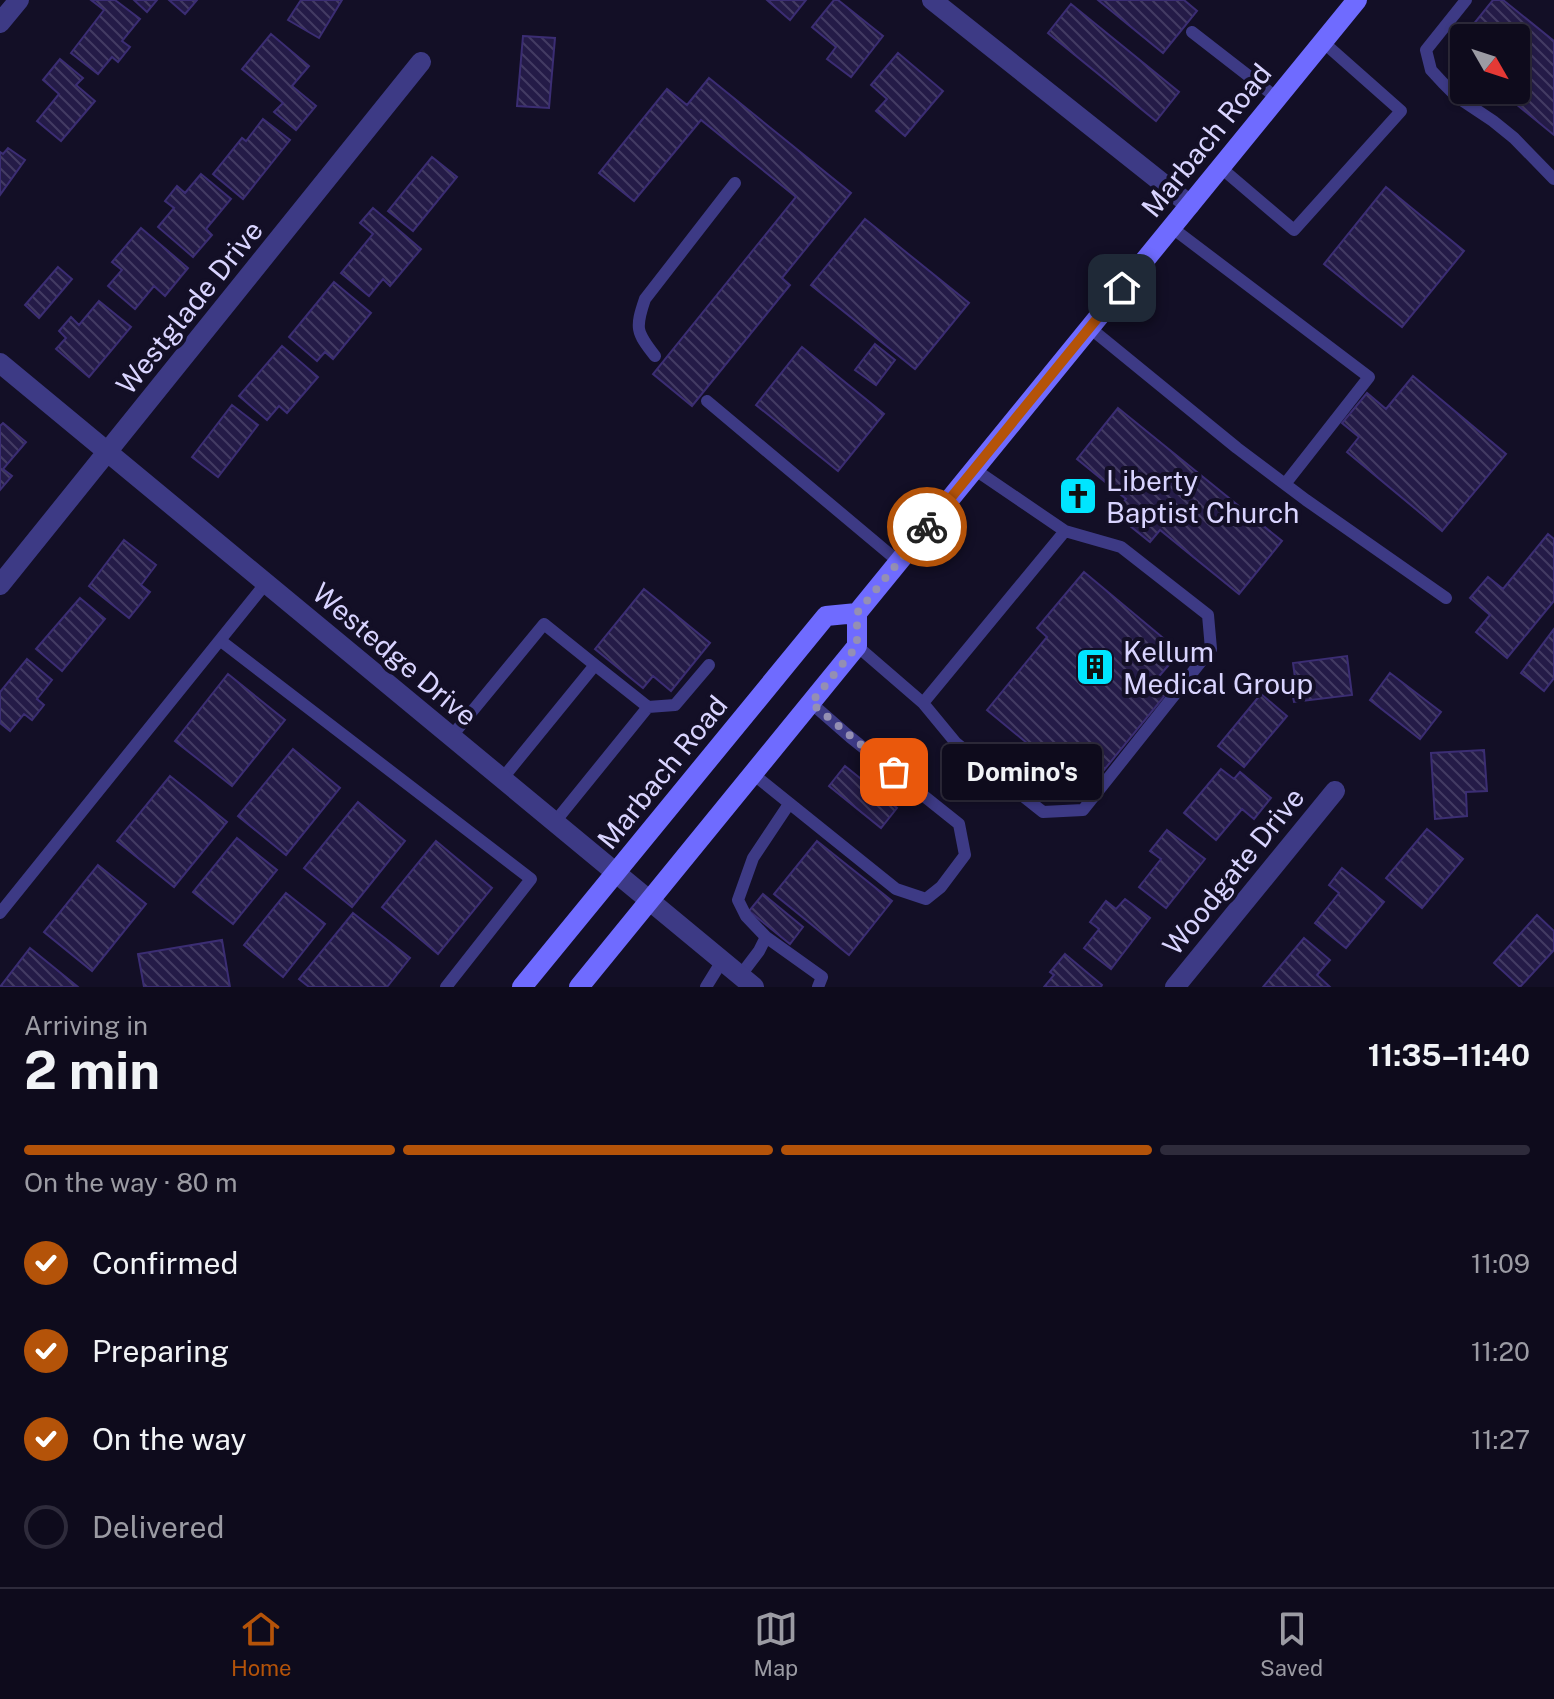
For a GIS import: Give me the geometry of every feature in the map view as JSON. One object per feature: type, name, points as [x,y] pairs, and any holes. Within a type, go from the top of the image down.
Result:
[{"type":"main road","name":"Marbach Road","points":[[522,987],[826,616],[857,613],[1357,0]]},
{"type":"main road","points":[[579,987],[857,646],[857,613]]},
{"type":"street","points":[[0,23],[19,0]]},
{"type":"street","points":[[932,0],[1190,205]]},
{"type":"street","name":"Westglade Drive","points":[[0,585],[421,62]]},
{"type":"street","name":"Westedge Drive","points":[[0,363],[747,981]]},
{"type":"street","name":"Woodgate Drive","points":[[1175,987],[1335,791]]},
{"type":"lane","points":[[1466,0],[1426,50],[1431,70],[1457,97],[1514,138],[1554,179]]},
{"type":"lane","points":[[1192,32],[1277,98]]},
{"type":"lane","points":[[1220,167],[1294,230],[1401,111],[1323,42]]},
{"type":"lane","points":[[655,356],[641,339],[638,321],[645,299],[735,183]]},
{"type":"lane","points":[[1171,227],[1369,377],[1285,484]]},
{"type":"lane","points":[[1090,328],[1237,448],[1446,598]]},
{"type":"lane","points":[[707,401],[899,562]]},
{"type":"lane","points":[[857,646],[923,703],[956,743],[1043,812],[1083,810],[1211,649],[1208,615],[1121,547],[1065,531],[974,469]]},
{"type":"lane","points":[[923,703],[1065,531]]},
{"type":"lane","points":[[0,913],[266,583]]},
{"type":"lane","points":[[451,737],[544,624],[648,707],[675,705],[709,665]]},
{"type":"lane","points":[[221,641],[531,879],[446,987]]},
{"type":"lane","points":[[502,779],[595,665]]},
{"type":"lane","points":[[753,774],[896,889],[926,899],[941,887],[965,855],[959,824],[811,703]]},
{"type":"lane","points":[[554,823],[648,707]]},
{"type":"lane","points":[[789,804],[753,858],[738,900],[746,916],[766,937],[822,977],[818,987]]},
{"type":"lane","points":[[747,981],[766,937]]},
{"type":"lane","points":[[706,987],[722,961]]},
{"type":"building","points":[[91,0],[115,0],[140,19],[122,41],[130,47],[118,62],[112,57],[98,74],[71,53],[104,10]]},
{"type":"building","points":[[134,0],[157,0],[147,12]]},
{"type":"building","points":[[169,0],[197,0],[185,14]]},
{"type":"building","points":[[301,0],[342,0],[319,38],[288,20]]},
{"type":"building","points":[[767,0],[806,0],[790,20]]},
{"type":"building","points":[[834,0],[883,36],[851,77],[827,59],[836,47],[812,27]]},
{"type":"building","points":[[1098,0],[1184,0],[1197,11],[1163,53]]},
{"type":"building","points":[[1493,0],[1503,0],[1554,41],[1554,135],[1516,104],[1530,104],[1530,24],[1474,24]]},
{"type":"building","points":[[1071,4],[1179,92],[1156,121],[1048,33]]},
{"type":"building","points":[[271,34],[309,66],[292,86],[316,106],[296,130],[274,112],[283,103],[242,69]]},
{"type":"building","points":[[523,36],[555,38],[549,108],[517,106]]},
{"type":"building","points":[[898,53],[943,91],[905,136],[876,111],[887,99],[871,85]]},
{"type":"building","points":[[60,59],[83,78],[76,85],[95,101],[61,141],[37,121],[59,94],[43,80]]},
{"type":"building","points":[[709,78],[851,193],[782,278],[790,285],[692,406],[653,374],[796,197],[701,120],[634,201],[599,173],[667,89],[687,105]]},
{"type":"building","points":[[263,119],[290,140],[243,199],[213,174],[242,138],[246,141]]},
{"type":"building","points":[[8,148],[25,160],[0,195],[0,152],[3,154]]},
{"type":"building","points":[[432,157],[457,177],[413,231],[388,211]]},
{"type":"building","points":[[201,174],[231,199],[206,229],[212,235],[193,257],[158,227],[174,208],[165,201],[177,186],[185,193]]},
{"type":"building","points":[[1386,187],[1464,251],[1402,327],[1324,264]]},
{"type":"building","points":[[373,208],[421,249],[390,286],[383,279],[369,296],[341,273],[373,234],[360,223]]},
{"type":"building","points":[[865,219],[969,303],[915,369],[811,285]]},
{"type":"building","points":[[141,228],[188,268],[165,296],[154,286],[135,309],[108,286],[122,270],[112,262]]},
{"type":"building","points":[[58,267],[72,279],[39,318],[25,305]]},
{"type":"building","points":[[334,282],[371,313],[333,359],[325,352],[317,361],[289,337]]},
{"type":"building","points":[[99,301],[131,327],[89,377],[56,349],[66,338],[59,331],[71,317],[79,325]]},
{"type":"building","points":[[875,344],[895,360],[876,385],[855,370]]},
{"type":"building","points":[[282,346],[318,377],[287,413],[279,406],[267,420],[239,396]]},
{"type":"building","points":[[802,347],[884,414],[838,471],[756,405]]},
{"type":"building","points":[[1413,376],[1506,454],[1442,531],[1347,452],[1359,437],[1342,423],[1367,393],[1386,409]]},
{"type":"building","points":[[232,405],[258,425],[218,477],[192,457]]},
{"type":"building","name":"Kellum Medical Group","points":[[1118,408],[1282,541],[1239,594],[1160,530],[1150,542],[1114,513],[1126,499],[1077,459]]},
{"type":"building","points":[[3,423],[26,442],[3,469],[12,476],[0,490],[0,426]]},
{"type":"building","points":[[1548,534],[1554,539],[1554,601],[1507,658],[1476,632],[1490,615],[1470,598],[1488,577],[1503,589]]},
{"type":"building","points":[[124,540],[156,565],[141,585],[150,592],[129,618],[89,586]]},
{"type":"building","name":"Kellum Medical Group","points":[[1084,572],[1180,652],[1154,682],[1167,693],[1086,792],[987,710],[1047,637],[1037,628]]},
{"type":"building","points":[[644,589],[710,643],[671,691],[653,676],[643,688],[595,649]]},
{"type":"building","points":[[80,598],[105,619],[62,671],[36,649]]},
{"type":"building","points":[[1554,629],[1554,678],[1544,691],[1521,673]]},
{"type":"building","points":[[1347,656],[1352,695],[1294,702],[1292,692],[1297,692],[1293,663]]},
{"type":"building","points":[[27,659],[52,680],[37,699],[44,705],[32,720],[24,714],[10,731],[0,723],[0,692]]},
{"type":"building","points":[[1390,673],[1441,712],[1420,739],[1370,700]]},
{"type":"building","points":[[228,674],[285,720],[232,786],[175,741]]},
{"type":"building","points":[[1261,694],[1287,716],[1244,767],[1218,746]]},
{"type":"building","points":[[293,749],[340,788],[286,855],[238,816]]},
{"type":"building","points":[[1484,750],[1487,791],[1466,792],[1467,816],[1435,819],[1431,753]]},
{"type":"building","points":[[845,766],[897,808],[881,828],[829,786]]},
{"type":"building","points":[[1221,769],[1234,779],[1240,772],[1271,798],[1254,819],[1242,809],[1216,840],[1184,813]]},
{"type":"building","points":[[170,776],[227,822],[174,887],[117,841]]},
{"type":"building","points":[[358,802],[405,841],[352,907],[304,868]]},
{"type":"building","points":[[1427,829],[1463,859],[1422,908],[1386,878]]},
{"type":"building","points":[[1167,830],[1205,859],[1166,908],[1139,887],[1161,859],[1150,851]]},
{"type":"building","points":[[237,838],[277,870],[233,924],[193,892]]},
{"type":"building","points":[[436,841],[492,888],[438,954],[382,907]]},
{"type":"building","points":[[817,841],[892,901],[849,955],[774,894]]},
{"type":"building","points":[[98,865],[146,904],[92,971],[44,932]]},
{"type":"building","points":[[1342,868],[1384,902],[1346,948],[1315,923],[1339,893],[1329,885]]},
{"type":"building","points":[[286,893],[325,924],[283,977],[244,945]]},
{"type":"building","points":[[763,894],[803,927],[790,944],[749,911]]},
{"type":"building","points":[[1125,899],[1150,918],[1111,969],[1084,948],[1099,929],[1090,922],[1106,901],[1116,909]]},
{"type":"building","points":[[353,913],[410,958],[387,987],[309,987],[299,979]]},
{"type":"building","points":[[1537,915],[1554,931],[1554,950],[1520,987],[1494,963]]},
{"type":"building","points":[[1304,938],[1330,960],[1317,975],[1330,987],[1263,987]]},
{"type":"building","points":[[222,940],[230,987],[144,987],[138,954]]},
{"type":"building","points":[[30,948],[78,987],[0,987]]},
{"type":"building","points":[[1065,954],[1101,987],[1044,987],[1054,975],[1050,972]]},
{"type":"way so far","points":[[894,772],[811,703],[857,646],[857,613],[927,527]]},
{"type":"place","name":"Liberty Baptist Church","points":[[1078,496]]},
{"type":"place","name":"Kellum Medical Group","points":[[1095,667]]},
{"type":"place","name":"Domino's","points":[[894,772]]},
{"type":"route","points":[[927,527],[1122,288]]}]
